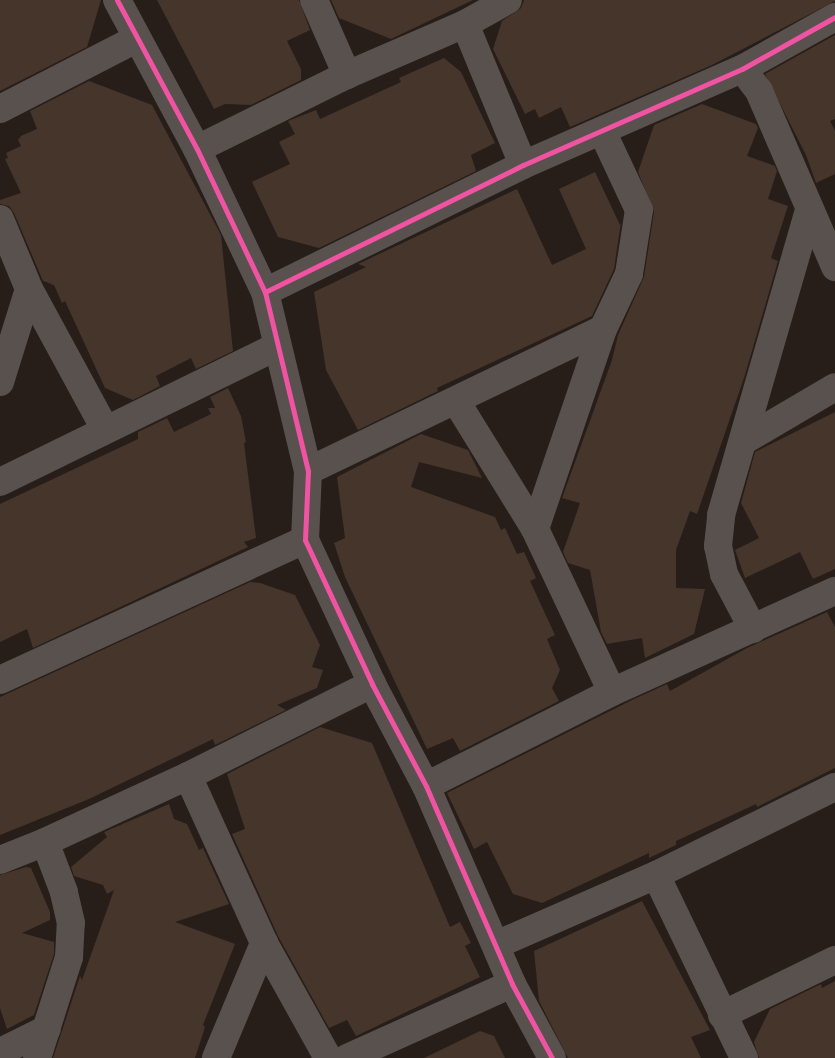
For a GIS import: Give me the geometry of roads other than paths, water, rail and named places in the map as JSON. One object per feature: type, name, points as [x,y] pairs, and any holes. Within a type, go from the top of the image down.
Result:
[{"type":"street","points":[[117,0],[136,39],[197,149],[265,292],[276,347],[308,471],[305,540],[372,684],[426,786],[512,984],[552,1058]]},
{"type":"street","points":[[314,0],[347,75]]},
{"type":"street","points":[[197,149],[347,75],[465,24],[508,0]]},
{"type":"street","points":[[265,292],[523,165],[742,69],[835,17]]},
{"type":"street","points":[[465,24],[523,165]]},
{"type":"street","points":[[0,109],[136,39]]},
{"type":"street","points":[[742,69],[759,91],[835,267]]},
{"type":"street","points":[[535,529],[603,329],[629,274],[640,210],[602,131]]},
{"type":"street","points":[[753,629],[724,574],[718,546],[721,515],[745,440],[809,210]]},
{"type":"street","points":[[0,219],[29,289],[105,429]]},
{"type":"street","points":[[0,382],[29,289]]},
{"type":"street","points":[[308,471],[603,329]]},
{"type":"street","points":[[0,482],[276,347]]},
{"type":"street","points":[[745,440],[835,387]]},
{"type":"street","points":[[456,401],[535,529],[612,692]]},
{"type":"street","points":[[0,680],[305,540]]},
{"type":"street","points":[[426,786],[612,692],[835,591]]},
{"type":"street","points":[[0,860],[45,842],[188,776],[372,684]]},
{"type":"street","points":[[188,776],[264,943],[328,1058]]},
{"type":"street","points":[[496,945],[656,875],[835,787]]},
{"type":"street","points":[[37,1058],[69,956],[71,922],[64,892],[45,842]]},
{"type":"street","points":[[656,875],[744,1058]]},
{"type":"street","points":[[216,1058],[264,943]]},
{"type":"street","points":[[722,1015],[835,960]]},
{"type":"street","points":[[347,1058],[512,984]]},
{"type":"street","points":[[0,1052],[47,1028]]}]
